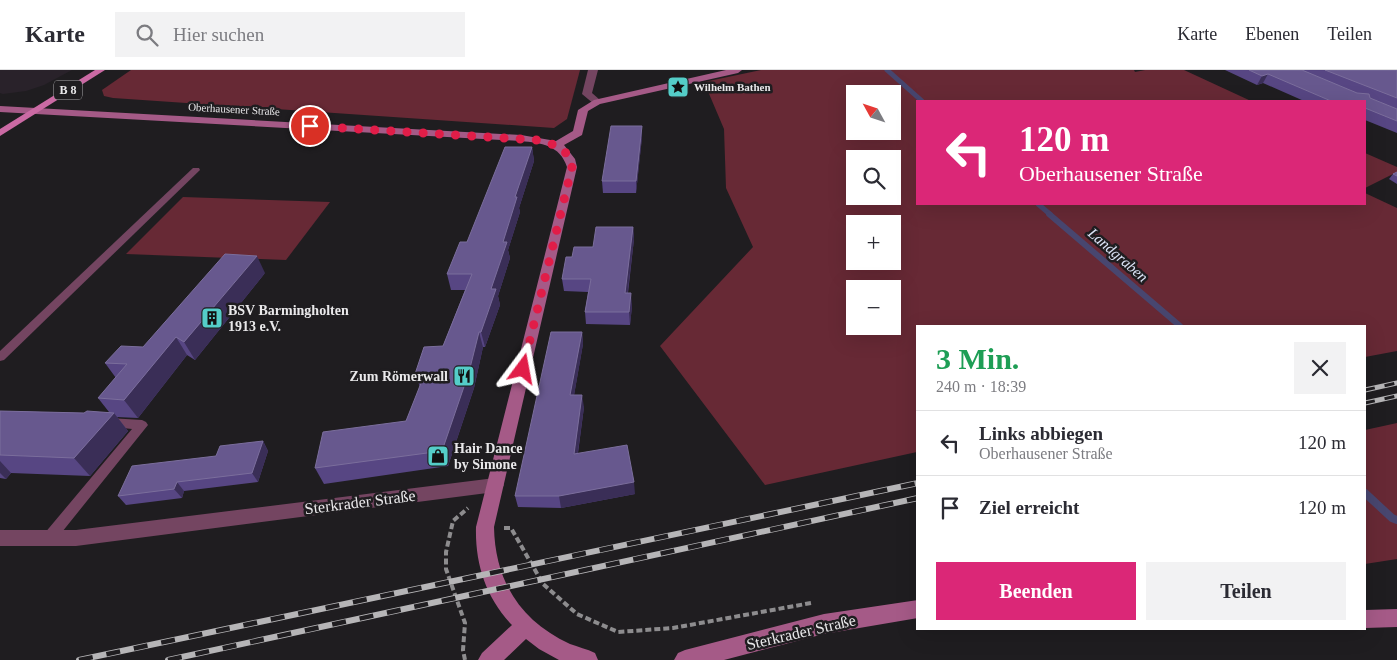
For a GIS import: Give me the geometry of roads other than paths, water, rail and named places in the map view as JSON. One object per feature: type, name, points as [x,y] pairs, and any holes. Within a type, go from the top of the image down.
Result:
[{"type":"main road","name":"B 8","points":[[0,132],[101,70]]},
{"type":"main road","points":[[588,660],[578,658],[551,645],[526,626],[507,607],[497,590],[483,545],[485,526],[572,167],[570,158],[557,145],[578,133],[583,110],[597,102],[738,70]]},
{"type":"main road","name":"Oberhausener Straße","points":[[0,109],[511,138],[537,140],[557,145]]},
{"type":"main road","name":"Sterkrader Straße","points":[[685,660],[824,624],[916,609]]},
{"type":"main road","points":[[1366,619],[1397,618]]},
{"type":"main road","points":[[489,660],[526,626]]},
{"type":"street","points":[[593,70],[587,94],[597,102]]},
{"type":"street","name":"Sterkrader Straße","points":[[0,538],[76,538],[495,485]]},
{"type":"lane","points":[[0,357],[196,170]]},
{"type":"lane","points":[[49,538],[142,425],[94,422]]},
{"type":"waterway","name":"Landgraben","points":[[887,70],[921,100]]},
{"type":"waterway","name":"Landgraben","points":[[1039,205],[1051,215]]},
{"type":"waterway","name":"Landgraben","points":[[1049,214],[1179,325]]},
{"type":"waterway","name":"Landgraben","points":[[1366,494],[1392,518],[1397,520]]},
{"type":"railway","points":[[1366,390],[1397,383]]},
{"type":"railway","points":[[1366,403],[1397,396]]},
{"type":"railway","points":[[79,660],[916,483]]},
{"type":"railway","points":[[168,660],[916,498]]},
{"type":"place","name":"Wilhelm Bathen","points":[[678,87]]},
{"type":"place","name":"BSV Barmingholten 1913 e.V.","points":[[212,318]]},
{"type":"place","name":"Zum Römerwall","points":[[464,376]]},
{"type":"place","name":"Hair Dance by Simone","points":[[438,456]]}]
